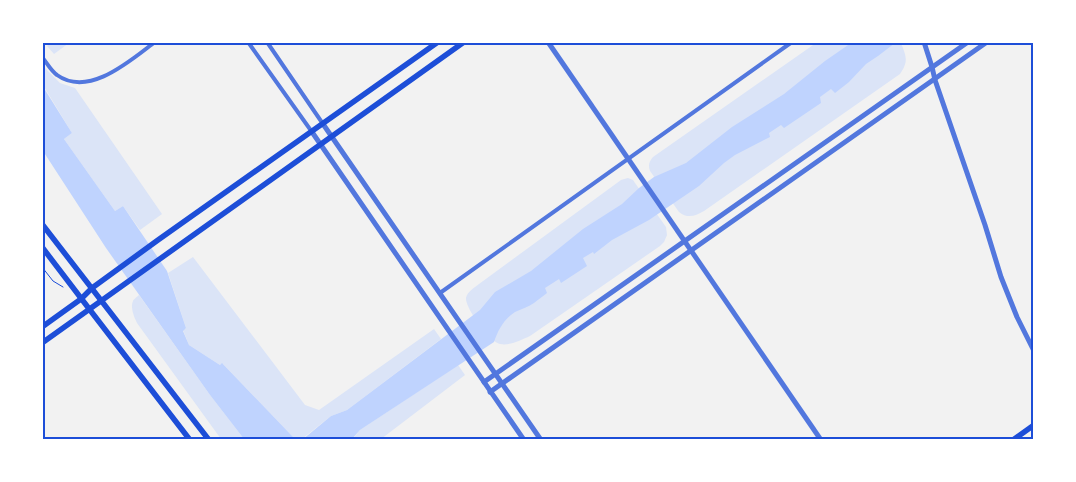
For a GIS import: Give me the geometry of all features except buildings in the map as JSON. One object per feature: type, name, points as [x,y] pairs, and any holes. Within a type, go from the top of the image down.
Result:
[{"type":"main road","points":[[42,326],[81,299],[110,274],[438,42]]},
{"type":"main road","points":[[42,343],[464,42]]},
{"type":"main road","points":[[42,224],[209,440]]},
{"type":"main road","points":[[42,247],[190,440]]},
{"type":"main road","points":[[1013,440],[1034,425]]},
{"type":"street","points":[[42,57],[56,75],[69,81],[92,81],[113,72],[155,42]]},
{"type":"street","points":[[248,42],[321,144],[524,440]]},
{"type":"street","points":[[267,42],[541,440]]},
{"type":"street","points":[[548,42],[822,440]]},
{"type":"street","points":[[440,293],[792,42]]},
{"type":"street","points":[[924,42],[1001,277],[1017,317],[1034,351]]},
{"type":"street","points":[[484,382],[968,42]]},
{"type":"street","points":[[490,392],[987,42]]},
{"type":"path","points":[[42,267],[53,281],[67,290]]},
{"type":"shaded area","points":[[52,42],[69,43],[54,54],[47,46]]},
{"type":"shaded area","points":[[816,43],[901,43],[906,62],[900,74],[704,211],[691,216],[679,212],[650,171],[649,164],[653,157]]},
{"type":"shaded area","points":[[43,66],[60,83],[75,88],[162,214],[140,230],[123,206],[115,211],[64,139],[72,133],[43,85]]},
{"type":"shaded area","points":[[628,178],[633,180],[666,227],[667,235],[664,242],[530,336],[508,344],[500,344],[490,338],[469,309],[466,298],[469,292],[621,180]]},
{"type":"shaded area","points":[[193,257],[305,405],[319,410],[434,329],[441,339],[347,410],[331,416],[302,439],[295,439],[223,364],[220,365],[189,345],[183,330],[186,328],[168,273]]},
{"type":"shaded area","points":[[139,295],[210,395],[244,439],[221,439],[137,323],[132,306],[133,300]]},
{"type":"shaded area","points":[[458,365],[465,375],[381,439],[352,440],[360,430]]},
{"type":"water","points":[[851,43],[895,43],[866,64],[849,82],[835,93],[831,89],[820,97],[821,103],[784,128],[781,125],[769,133],[770,137],[735,155],[699,186],[649,220],[612,240],[594,254],[593,252],[583,258],[587,266],[561,283],[559,279],[545,288],[547,293],[532,304],[511,315],[502,325],[494,342],[360,430],[352,439],[302,440],[331,416],[347,410],[480,310],[495,292],[531,271],[583,229],[622,204],[654,177],[686,163],[732,127],[784,94]]},
{"type":"water","points":[[42,85],[72,133],[64,139],[115,211],[123,206],[167,271],[186,328],[183,331],[189,345],[220,365],[222,363],[295,439],[244,439],[210,395],[106,248],[43,151]]}]
